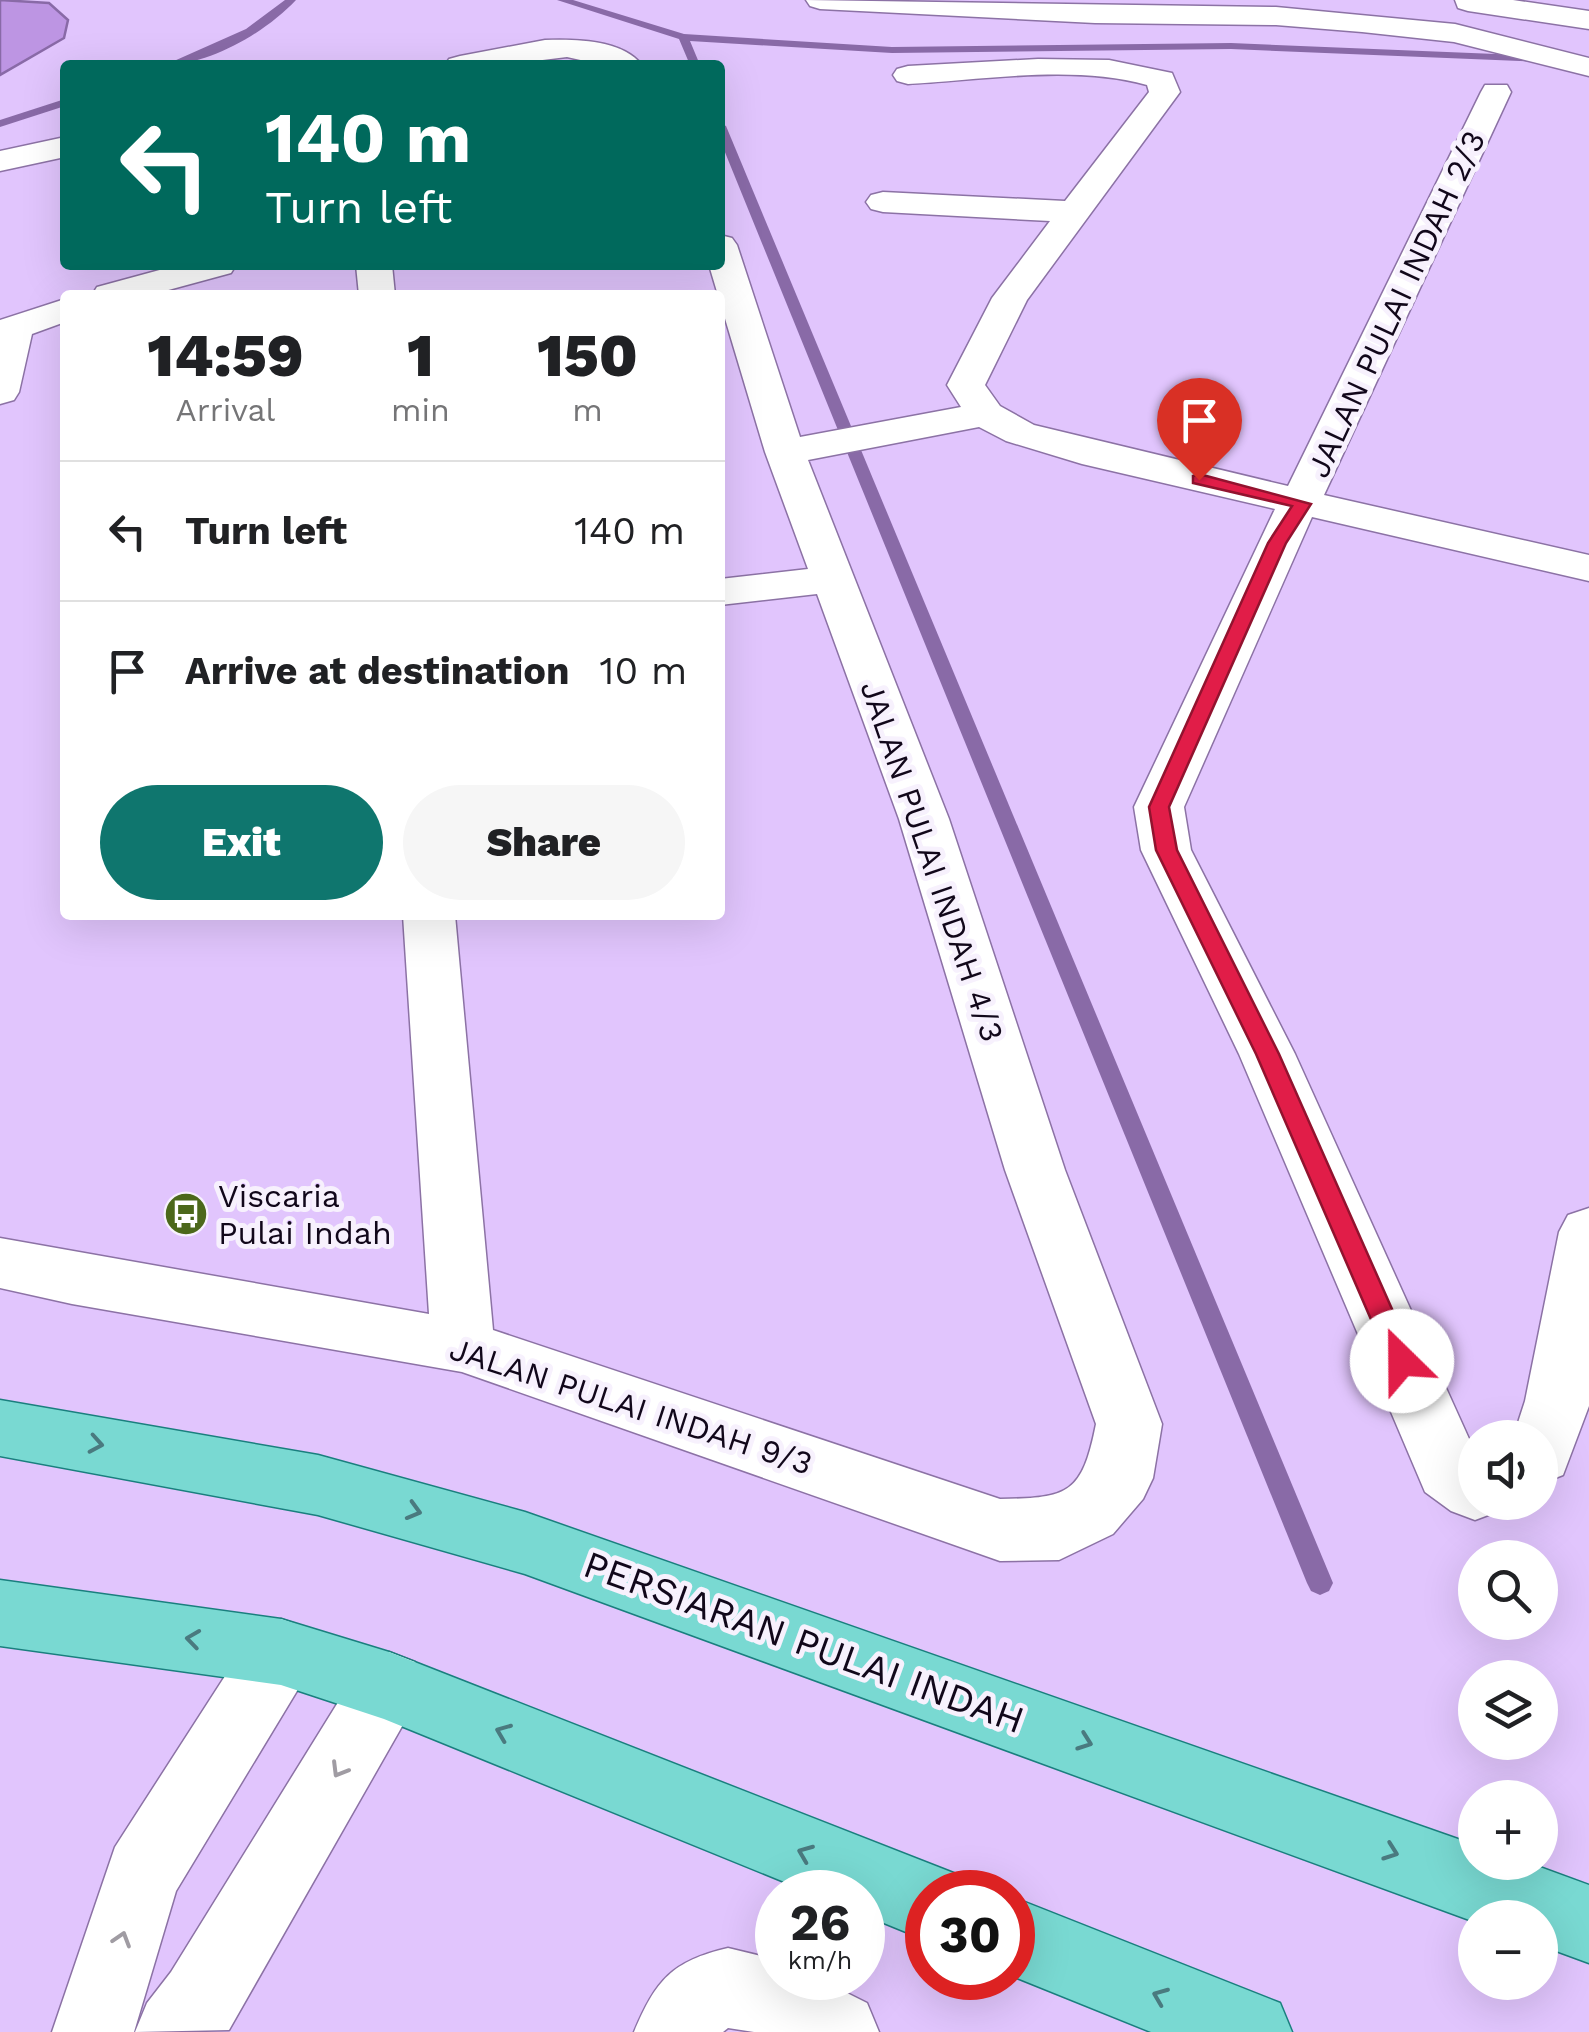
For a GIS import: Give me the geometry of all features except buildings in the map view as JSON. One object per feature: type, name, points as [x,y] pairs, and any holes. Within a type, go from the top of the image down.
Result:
[{"type":"main road","name":"PERSIARAN PULAI INDAH","points":[[0,1428],[318,1485],[525,1543],[1589,1924]]},
{"type":"main road","points":[[0,1612],[281,1652],[389,1686],[905,1893]]},
{"type":"main road","points":[[1035,1945],[1251,2032]]},
{"type":"street","points":[[820,0],[1281,8],[1455,33],[1589,66]]},
{"type":"street","points":[[1457,0],[1589,20]]},
{"type":"street","points":[[484,60],[536,49],[588,50],[614,60]]},
{"type":"street","points":[[908,75],[1144,72],[1161,79],[1165,92],[1010,298],[966,385],[986,414],[1020,432],[1096,455],[1589,568]]},
{"type":"street","name":"JALAN PULAI INDAH 2/3","points":[[1458,1477],[1450,1471],[1274,1069],[1166,850],[1159,807],[1277,543],[1302,504],[1496,92]]},
{"type":"street","points":[[0,161],[60,148]]},
{"type":"street","points":[[883,202],[1076,212]]},
{"type":"street","name":"JALAN PULAI INDAH 4/3","points":[[725,259],[793,451],[833,579],[924,819],[1035,1170],[1130,1424],[1119,1478]]},
{"type":"street","points":[[128,290],[200,270]]},
{"type":"street","points":[[0,392],[8,330],[60,312]]},
{"type":"street","points":[[793,451],[986,414]]},
{"type":"street","points":[[725,591],[833,579]]},
{"type":"street","points":[[429,920],[462,1346]]},
{"type":"street","points":[[1552,1420],[1589,1232]]},
{"type":"street","name":"JALAN PULAI INDAH 9/3","points":[[0,1262],[72,1279],[462,1346],[1000,1530],[1059,1529],[1090,1514],[1119,1478]]},
{"type":"street","points":[[93,2032],[142,1874],[281,1652]]},
{"type":"street","points":[[176,2032],[200,2001],[389,1686]]},
{"type":"street","points":[[675,2032],[694,2002],[719,1985],[742,1986],[838,2032]]},
{"type":"shaded area","points":[[0,0],[49,3],[68,20],[64,38],[0,75]]},
{"type":"waterway","points":[[183,60],[250,31],[291,0]]},
{"type":"waterway","points":[[562,0],[683,37]]},
{"type":"waterway","points":[[683,37],[892,50],[1231,46],[1589,61]]},
{"type":"waterway","points":[[683,37],[693,60]]},
{"type":"waterway","points":[[0,124],[60,104]]},
{"type":"waterway","points":[[725,138],[1320,1583]]},
{"type":"place","name":"Viscaria Pulai Indah","points":[[186,1214]]},
{"type":"route","points":[[1199,480],[1302,504],[1277,543],[1174,768],[1159,807],[1166,850],[1267,1054],[1402,1361]]}]
